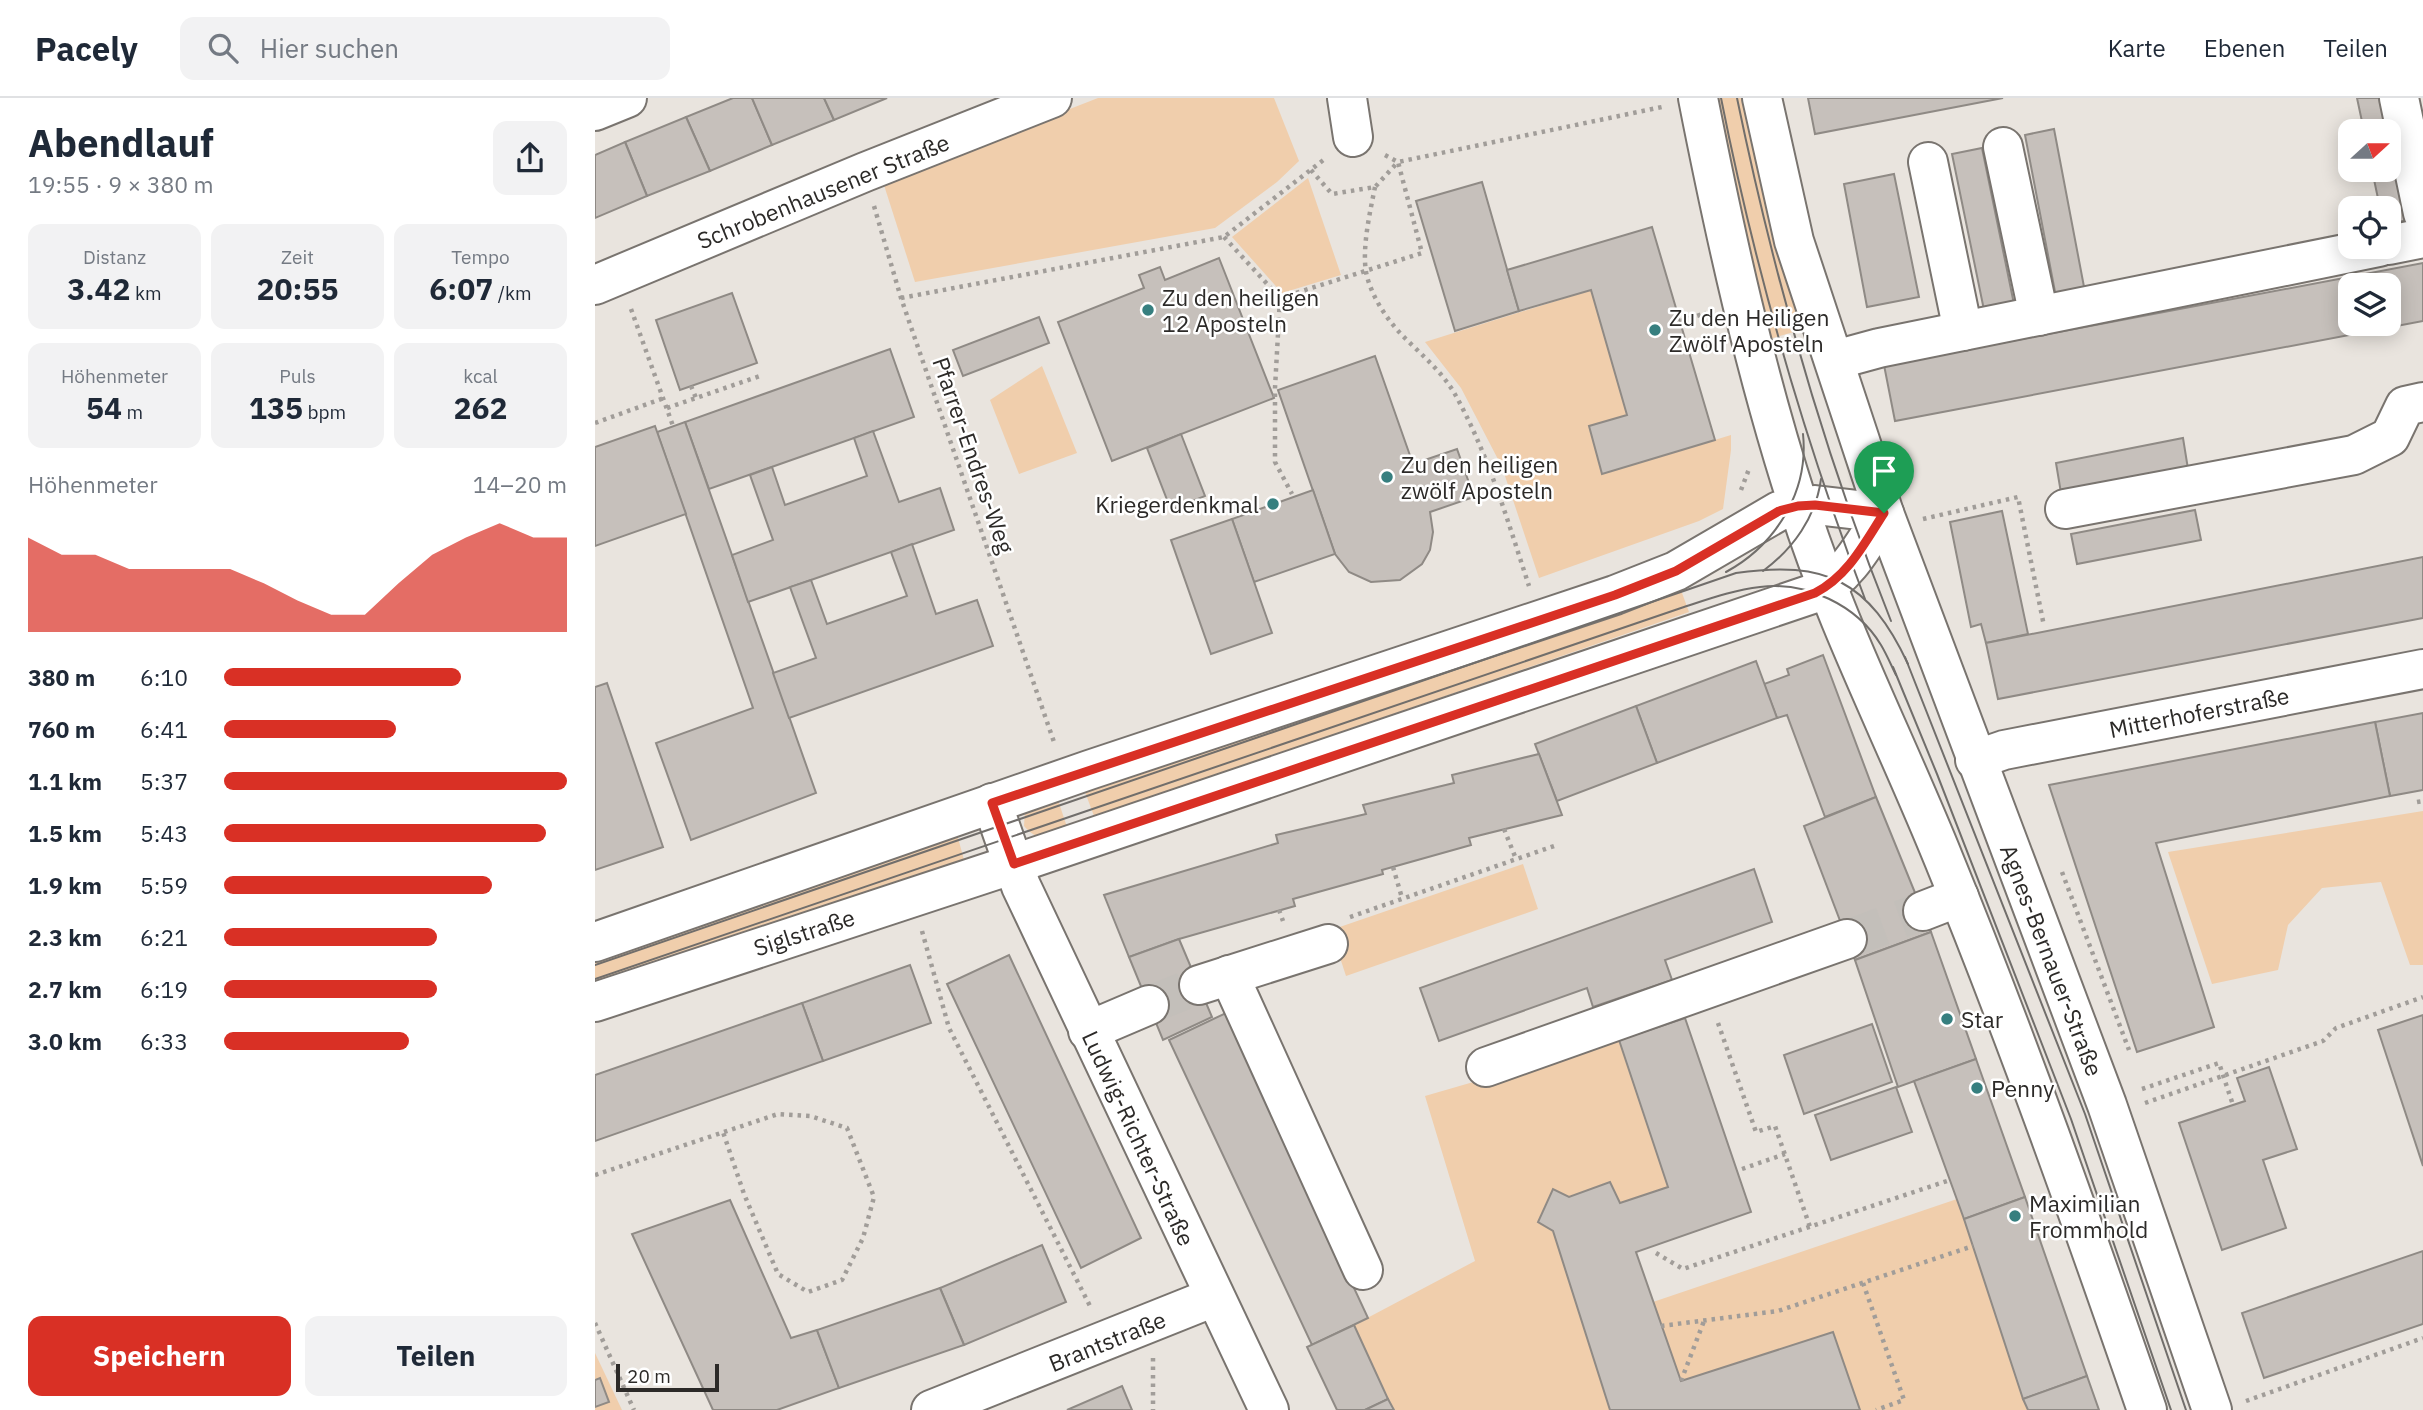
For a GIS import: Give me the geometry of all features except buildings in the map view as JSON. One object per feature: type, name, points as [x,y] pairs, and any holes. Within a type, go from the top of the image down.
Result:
[{"type":"street","points":[[595,111],[627,98]]},
{"type":"street","name":"Schrobenhausener Straße","points":[[607,280],[865,172],[1052,98]]},
{"type":"street","points":[[1347,98],[1353,136]]},
{"type":"street","name":"Agnes-Bernauer-Straße","points":[[1762,98],[1794,241],[1835,360],[1899,517],[1975,760],[2108,1105],[2229,1405]]},
{"type":"street","points":[[2399,98],[2423,213]]},
{"type":"street","points":[[1682,102],[1768,410],[1798,506],[1854,656],[1915,788],[1959,897],[2079,1212],[2147,1410]]},
{"type":"street","points":[[2003,147],[2039,316]]},
{"type":"street","points":[[1928,162],[1963,331]]},
{"type":"street","points":[[2401,243],[2423,238]]},
{"type":"street","points":[[1835,360],[1963,331],[2338,255]]},
{"type":"street","points":[[2065,509],[2354,455],[2390,437],[2405,406],[2423,402]]},
{"type":"street","points":[[595,942],[992,803],[1615,595],[1676,571],[1779,511],[1798,506],[1831,505],[1899,517]]},
{"type":"street","points":[[1827,587],[1899,517]]},
{"type":"street","name":"Siglstraße","points":[[595,1002],[1014,864],[1827,587]]},
{"type":"street","name":"Mitterhoferstraße","points":[[1975,760],[2004,750],[2423,668]]},
{"type":"street","points":[[992,803],[1014,864]]},
{"type":"street","name":"Ludwig-Richter-Straße","points":[[1014,864],[1021,886],[1088,1031],[1269,1410]]},
{"type":"street","points":[[1923,911],[1959,897]]},
{"type":"street","points":[[1334,932],[1214,980],[1363,1270]]},
{"type":"street","points":[[1486,1067],[1847,939]]},
{"type":"street","points":[[1088,1031],[1149,1005]]},
{"type":"street","name":"Brantstraße","points":[[931,1410],[1215,1297]]},
{"type":"path","points":[[1530,587],[1492,474],[1455,393],[1437,369],[1404,338],[1378,303],[1366,272],[1367,230],[1375,187],[1398,162],[1682,102]]},
{"type":"path","points":[[901,298],[1224,237],[1353,136],[1398,162],[1422,253],[1280,298]]},
{"type":"path","points":[[1311,170],[1332,194],[1375,187]]},
{"type":"path","name":"Pfarrer-Endres-Weg","points":[[865,172],[901,298],[1056,748]]},
{"type":"path","points":[[1224,237],[1280,298],[1275,388],[1275,462],[1292,494]]},
{"type":"path","points":[[607,280],[664,398],[673,426]]},
{"type":"path","points":[[1681,321],[1710,312]]},
{"type":"path","points":[[667,408],[760,376]]},
{"type":"path","points":[[691,386],[696,398]]},
{"type":"path","points":[[595,423],[664,398]]},
{"type":"path","points":[[1899,517],[2018,497],[2044,626]]},
{"type":"path","points":[[2417,802],[2423,800]]},
{"type":"path","points":[[1504,829],[1515,859]]},
{"type":"path","points":[[1334,932],[1402,898],[1554,846]]},
{"type":"path","points":[[1393,867],[1402,898]]},
{"type":"path","points":[[913,896],[949,1028],[1089,1305],[1115,1338]]},
{"type":"path","points":[[2145,1103],[2323,1041],[2336,1028],[2423,997]]},
{"type":"path","points":[[1718,1023],[1756,1132],[1775,1126],[1809,1227]]},
{"type":"path","points":[[2142,1089],[2219,1063],[2233,1105]]},
{"type":"path","points":[[595,1175],[723,1132],[778,1114],[810,1116],[847,1128],[874,1197],[863,1238],[842,1280],[808,1292],[778,1275],[744,1194],[723,1132]]},
{"type":"path","points":[[1742,1169],[1785,1154]]},
{"type":"path","points":[[1656,1253],[1683,1269],[1950,1180]]},
{"type":"path","points":[[1661,1326],[1778,1311],[1973,1246]]},
{"type":"path","points":[[1863,1283],[1904,1400],[1876,1410]]},
{"type":"path","points":[[1681,1381],[1704,1321]]},
{"type":"path","points":[[1152,1322],[1153,1410]]},
{"type":"path","points":[[595,1323],[634,1410]]},
{"type":"path","points":[[2229,1405],[2423,1338]]},
{"type":"shaded area","points":[[1098,98],[1274,98],[1299,161],[1277,182],[1215,228],[915,282],[883,182]]},
{"type":"shaded area","points":[[1713,98],[1744,98],[1804,329],[1766,340]]},
{"type":"shaded area","points":[[1308,178],[1341,275],[1282,293],[1232,237]]},
{"type":"shaded area","points":[[1591,290],[1627,415],[1603,474],[1731,435],[1723,509],[1699,521],[1539,578],[1502,467],[1461,388],[1425,342]]},
{"type":"shaded area","points":[[1042,366],[1077,453],[1019,474],[990,400]]},
{"type":"shaded area","points":[[1678,582],[1689,612],[1344,731],[1097,824],[1082,784]]},
{"type":"shaded area","points":[[1056,794],[1069,833],[1049,837],[1034,835],[1024,826],[1025,811]]},
{"type":"shaded area","points":[[2423,811],[2423,965],[2410,965],[2381,882],[2322,888],[2288,925],[2278,970],[2212,984],[2168,852]]},
{"type":"shaded area","points":[[957,834],[964,860],[958,867],[784,919],[595,987],[595,959]]},
{"type":"shaded area","points":[[1523,864],[1538,909],[1346,976],[1331,930]]},
{"type":"shaded area","points":[[1619,1040],[1668,1187],[1620,1203],[1610,1182],[1569,1197],[1553,1189],[1538,1222],[1553,1231],[1610,1410],[1394,1410],[1354,1325],[1475,1261],[1425,1096]]},
{"type":"shaded area","points":[[1957,1199],[2028,1410],[1860,1410],[1833,1332],[1681,1381],[1653,1302]]},
{"type":"shaded area","points":[[595,1353],[622,1410],[595,1410]]},
{"type":"tunnel","points":[[1847,939],[1923,911]]},
{"type":"tunnel","points":[[1149,1005],[1199,985]]},
{"type":"tram line","points":[[1721,98],[1749,226],[1783,352],[1821,476],[1865,599]]},
{"type":"tram line","points":[[1737,98],[1767,231],[1802,363],[1843,493],[1891,621]]},
{"type":"tram line","points":[[1726,572],[1760,547],[1785,514],[1801,476],[1803,434]]},
{"type":"tram line","points":[[1763,571],[1784,553],[1801,531],[1814,506],[1821,479]]},
{"type":"tram line","points":[[595,965],[1736,573],[1795,570],[1820,574],[1841,583],[1860,595],[1877,613],[1908,664]]},
{"type":"tram line","points":[[595,979],[1740,590],[1777,586],[1795,588],[1812,592],[1844,607],[1871,631],[1896,675]]},
{"type":"tram line","points":[[1905,657],[2085,1114],[2186,1410]]},
{"type":"tram line","points":[[1893,667],[2071,1119],[2171,1410]]},
{"type":"place","name":"Zu den heiligen 12 Aposteln","points":[[1148,310]]},
{"type":"place","name":"Zu den Heiligen Zwölf Aposteln","points":[[1655,330]]},
{"type":"place","name":"Zu den heiligen zwölf Aposteln","points":[[1387,477]]},
{"type":"place","name":"Kriegerdenkmal","points":[[1273,504]]},
{"type":"place","name":"Star","points":[[1947,1019]]},
{"type":"place","name":"Penny","points":[[1977,1088]]},
{"type":"place","name":"Maximilian Frommhold","points":[[2015,1216]]},
{"type":"route","points":[[1831,505],[1884,513],[1837,580],[1815,593],[1014,864],[992,803],[1615,595],[1676,571],[1779,511],[1798,506],[1831,505]]}]
